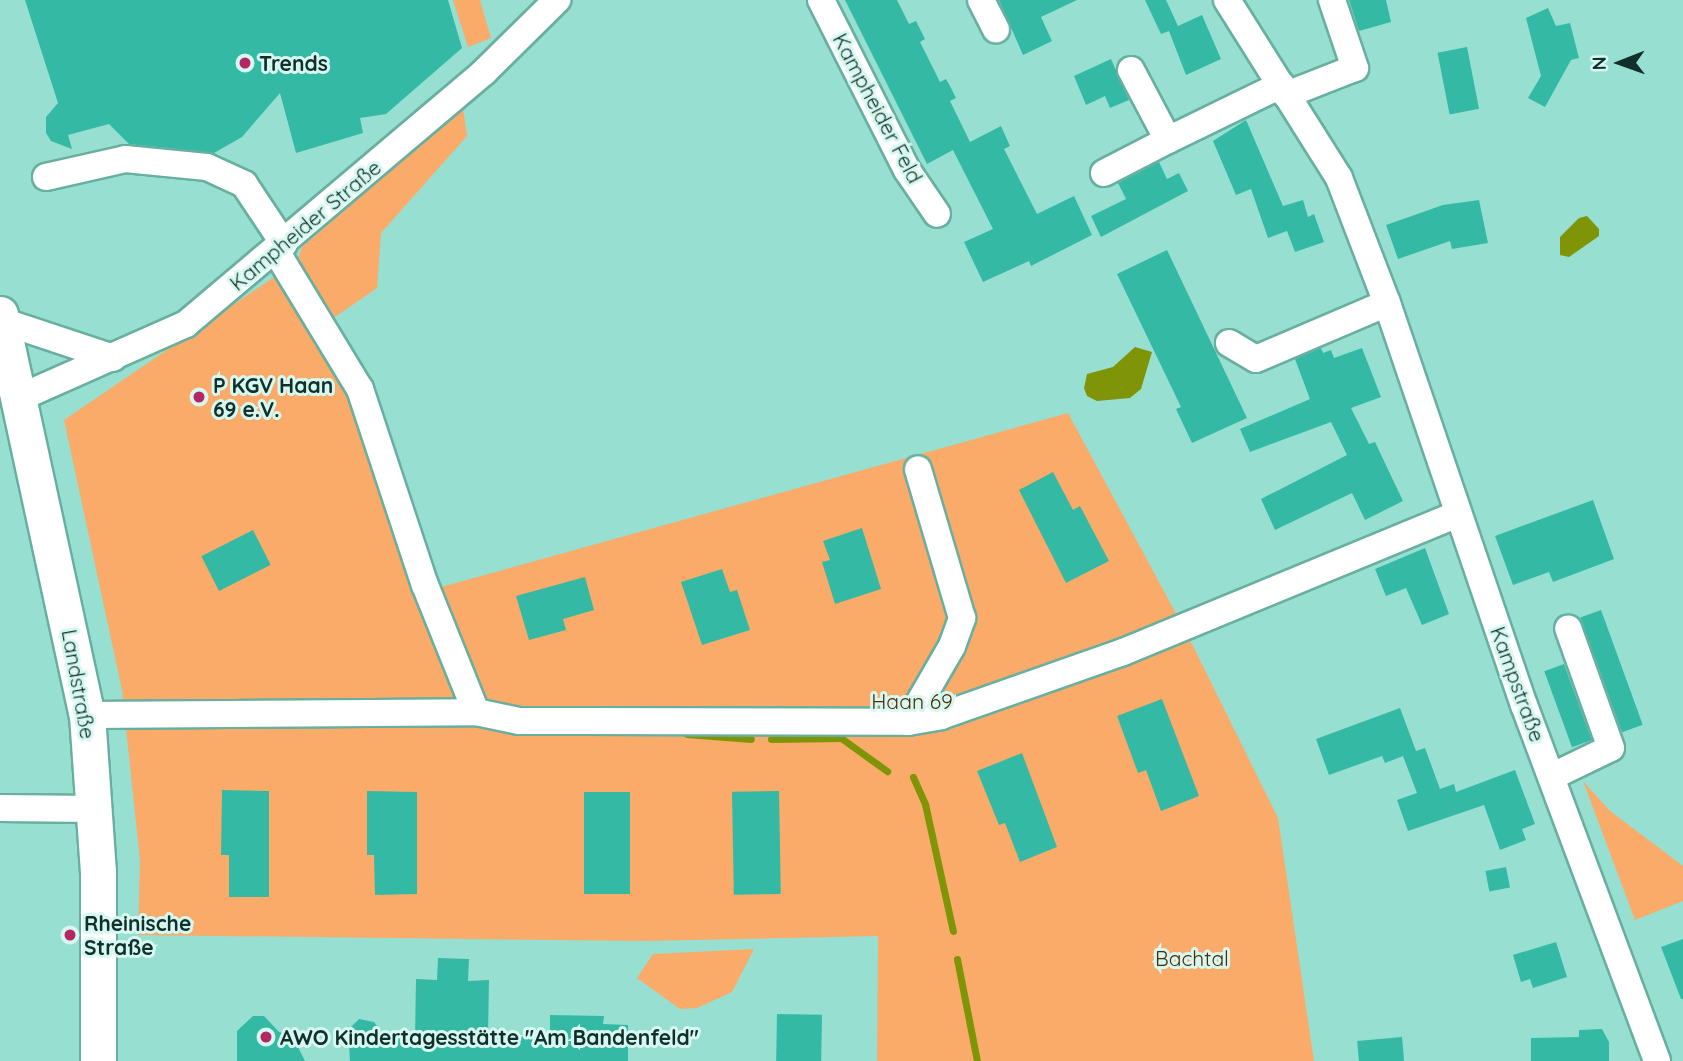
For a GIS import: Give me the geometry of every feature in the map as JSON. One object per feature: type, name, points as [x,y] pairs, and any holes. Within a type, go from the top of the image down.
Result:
[{"type":"main road","name":"Landstraße","points":[[1,318],[87,715],[96,809],[98,1061]]},
{"type":"street","name":"Kampheider Straße","points":[[19,398],[186,324],[280,248],[484,72],[557,0]]},
{"type":"street","name":"Kampheider Feld","points":[[821,0],[907,170],[937,214]]},
{"type":"street","points":[[981,0],[996,29]]},
{"type":"street","name":"Kampstraße","points":[[1227,0],[1339,178],[1387,303],[1457,514],[1657,1061]]},
{"type":"street","points":[[1104,173],[1167,140],[1284,90],[1355,68],[1332,0]]},
{"type":"street","points":[[1131,70],[1167,140]]},
{"type":"street","points":[[46,177],[125,159],[207,167],[244,184],[360,389],[425,585],[476,712]]},
{"type":"street","points":[[1229,343],[1256,359],[1387,303]]},
{"type":"street","points":[[1,318],[113,358]]},
{"type":"street","points":[[908,722],[952,646],[962,618],[918,469]]},
{"type":"street","points":[[87,715],[476,712],[519,721],[908,722],[941,716],[1173,633],[1457,514]]},
{"type":"street","points":[[1553,776],[1611,748],[1568,628]]},
{"type":"street","points":[[0,808],[96,809]]},
{"type":"green space","points":[[453,0],[480,0],[491,38],[468,47]]},
{"type":"green space","points":[[463,108],[467,136],[381,233],[377,288],[332,319],[298,259],[302,247]]},
{"type":"green space","name":"Haan 69","points":[[280,273],[356,392],[434,589],[1068,413],[1187,634],[1278,818],[1314,1061],[877,1061],[878,936],[645,941],[138,935],[140,861],[122,690],[64,420]]},
{"type":"green space","points":[[1583,781],[1610,811],[1683,866],[1683,901],[1635,920]]},
{"type":"green space","points":[[754,949],[732,992],[697,1008],[680,1009],[637,978],[653,954]]},
{"type":"shaded area","points":[[1587,216],[1599,229],[1599,236],[1569,257],[1560,255],[1560,237],[1579,218]]},
{"type":"shaded area","points":[[1135,347],[1152,352],[1141,389],[1130,398],[1097,401],[1087,396],[1084,388],[1087,374],[1113,367]]},
{"type":"building","name":"Trends","points":[[25,0],[448,0],[462,48],[386,114],[360,118],[363,133],[296,153],[280,93],[242,137],[214,153],[129,144],[109,124],[68,135],[72,149],[51,141],[46,133],[46,117],[58,103]]},
{"type":"building","points":[[845,0],[897,0],[909,24],[916,21],[925,39],[920,42],[940,82],[946,79],[951,88],[956,98],[950,101],[970,142],[1001,126],[1010,146],[1004,149],[1037,214],[1074,196],[1092,235],[1031,266],[1029,261],[983,282],[964,242],[993,229],[953,150],[927,164]]},
{"type":"building","points":[[999,0],[1077,0],[1041,17],[1052,41],[1023,55]]},
{"type":"building","points":[[1145,0],[1166,0],[1178,26],[1202,15],[1221,59],[1186,75],[1169,31],[1161,34]]},
{"type":"building","points":[[1349,0],[1386,0],[1391,22],[1359,31]]},
{"type":"building","points":[[1548,8],[1556,26],[1570,23],[1579,58],[1571,60],[1545,107],[1528,98],[1541,76],[1526,18]]},
{"type":"building","points":[[1467,47],[1479,109],[1450,115],[1438,53]]},
{"type":"building","points":[[1111,59],[1129,100],[1110,108],[1105,96],[1086,105],[1074,76]]},
{"type":"building","points":[[1246,120],[1283,206],[1303,200],[1308,217],[1314,214],[1324,242],[1295,252],[1287,231],[1268,238],[1251,189],[1236,195],[1213,141]]},
{"type":"building","points":[[1159,162],[1167,179],[1179,173],[1188,191],[1101,237],[1091,216],[1126,199],[1118,183]]},
{"type":"building","points":[[1479,200],[1488,243],[1452,249],[1450,241],[1398,259],[1386,225],[1443,205]]},
{"type":"building","points":[[1167,250],[1247,418],[1192,443],[1176,409],[1181,407],[1117,274]]},
{"type":"building","points":[[1321,348],[1323,353],[1331,350],[1334,358],[1362,348],[1381,397],[1351,408],[1369,444],[1375,442],[1403,501],[1365,520],[1352,493],[1275,530],[1261,499],[1347,455],[1331,422],[1250,452],[1240,429],[1310,399],[1295,359]]},
{"type":"building","points":[[1053,472],[1073,510],[1080,506],[1109,561],[1066,583],[1019,490]]},
{"type":"building","points":[[1593,500],[1614,559],[1553,582],[1549,572],[1513,585],[1495,536]]},
{"type":"building","points":[[862,528],[881,589],[835,604],[822,562],[830,560],[823,541]]},
{"type":"building","points":[[253,530],[271,565],[219,591],[201,556]]},
{"type":"building","points":[[1425,548],[1449,614],[1422,625],[1406,588],[1386,596],[1375,569]]},
{"type":"building","points":[[722,569],[730,592],[737,590],[750,630],[702,645],[681,582]]},
{"type":"building","points":[[585,577],[594,610],[563,619],[566,630],[529,640],[516,596]]},
{"type":"building","points":[[1601,610],[1643,725],[1622,732],[1580,618]]},
{"type":"building","points":[[1564,664],[1592,740],[1572,747],[1544,671]]},
{"type":"building","points":[[1162,699],[1199,796],[1161,811],[1146,770],[1138,773],[1117,716]]},
{"type":"building","points":[[1400,708],[1416,751],[1425,748],[1440,789],[1454,784],[1456,792],[1515,770],[1535,824],[1522,829],[1526,840],[1500,850],[1484,805],[1408,831],[1397,800],[1417,793],[1403,756],[1385,763],[1382,756],[1329,775],[1316,739]]},
{"type":"building","points":[[1022,753],[1057,847],[1020,862],[1005,823],[999,825],[977,771]]},
{"type":"building","points":[[222,790],[269,791],[269,897],[229,897],[229,855],[221,855]]},
{"type":"building","points":[[367,791],[417,792],[417,894],[375,895],[374,855],[367,855]]},
{"type":"building","points":[[779,791],[781,894],[734,895],[732,792]]},
{"type":"building","points":[[584,792],[630,792],[630,894],[584,894]]},
{"type":"building","points":[[1506,867],[1510,888],[1489,892],[1485,871]]},
{"type":"building","points":[[1683,939],[1683,999],[1681,999],[1661,947]]},
{"type":"building","points":[[1556,942],[1567,977],[1533,988],[1530,979],[1521,982],[1513,955]]},
{"type":"building","points":[[438,958],[469,959],[468,981],[489,980],[488,1036],[550,1033],[550,1015],[604,1016],[603,1024],[628,1025],[628,1061],[350,1061],[348,1030],[359,1019],[374,1022],[383,1034],[415,1038],[416,979],[437,980]]},
{"type":"building","points":[[777,1014],[822,1015],[821,1061],[776,1061]]},
{"type":"building","name":"AWO Kindertagesstätte \"Am Bandenfeld\"","points":[[253,1016],[264,1016],[279,1032],[292,1035],[305,1061],[237,1061],[237,1031]]},
{"type":"building","points":[[1602,1029],[1609,1042],[1609,1061],[1531,1061],[1531,1038],[1579,1037],[1579,1030]]},
{"type":"building","points":[[1402,1037],[1404,1061],[1359,1061],[1357,1041]]},
{"type":"waterway","points":[[687,734],[751,739]]},
{"type":"waterway","points":[[771,739],[841,738],[887,771]]},
{"type":"waterway","points":[[913,777],[925,804],[953,931]]},
{"type":"waterway","points":[[957,959],[977,1061]]},
{"type":"place","name":"Trends","points":[[245,63]]},
{"type":"place","name":"P KGV Haan 69 e.V.","points":[[199,397]]},
{"type":"place","name":"Rheinische Straße","points":[[70,935]]},
{"type":"place","name":"AWO Kindertagesstätte \"Am Bandenfeld\"","points":[[266,1037]]},
{"type":"park label","name":"Bachtal","points":[[1192,958]]}]
